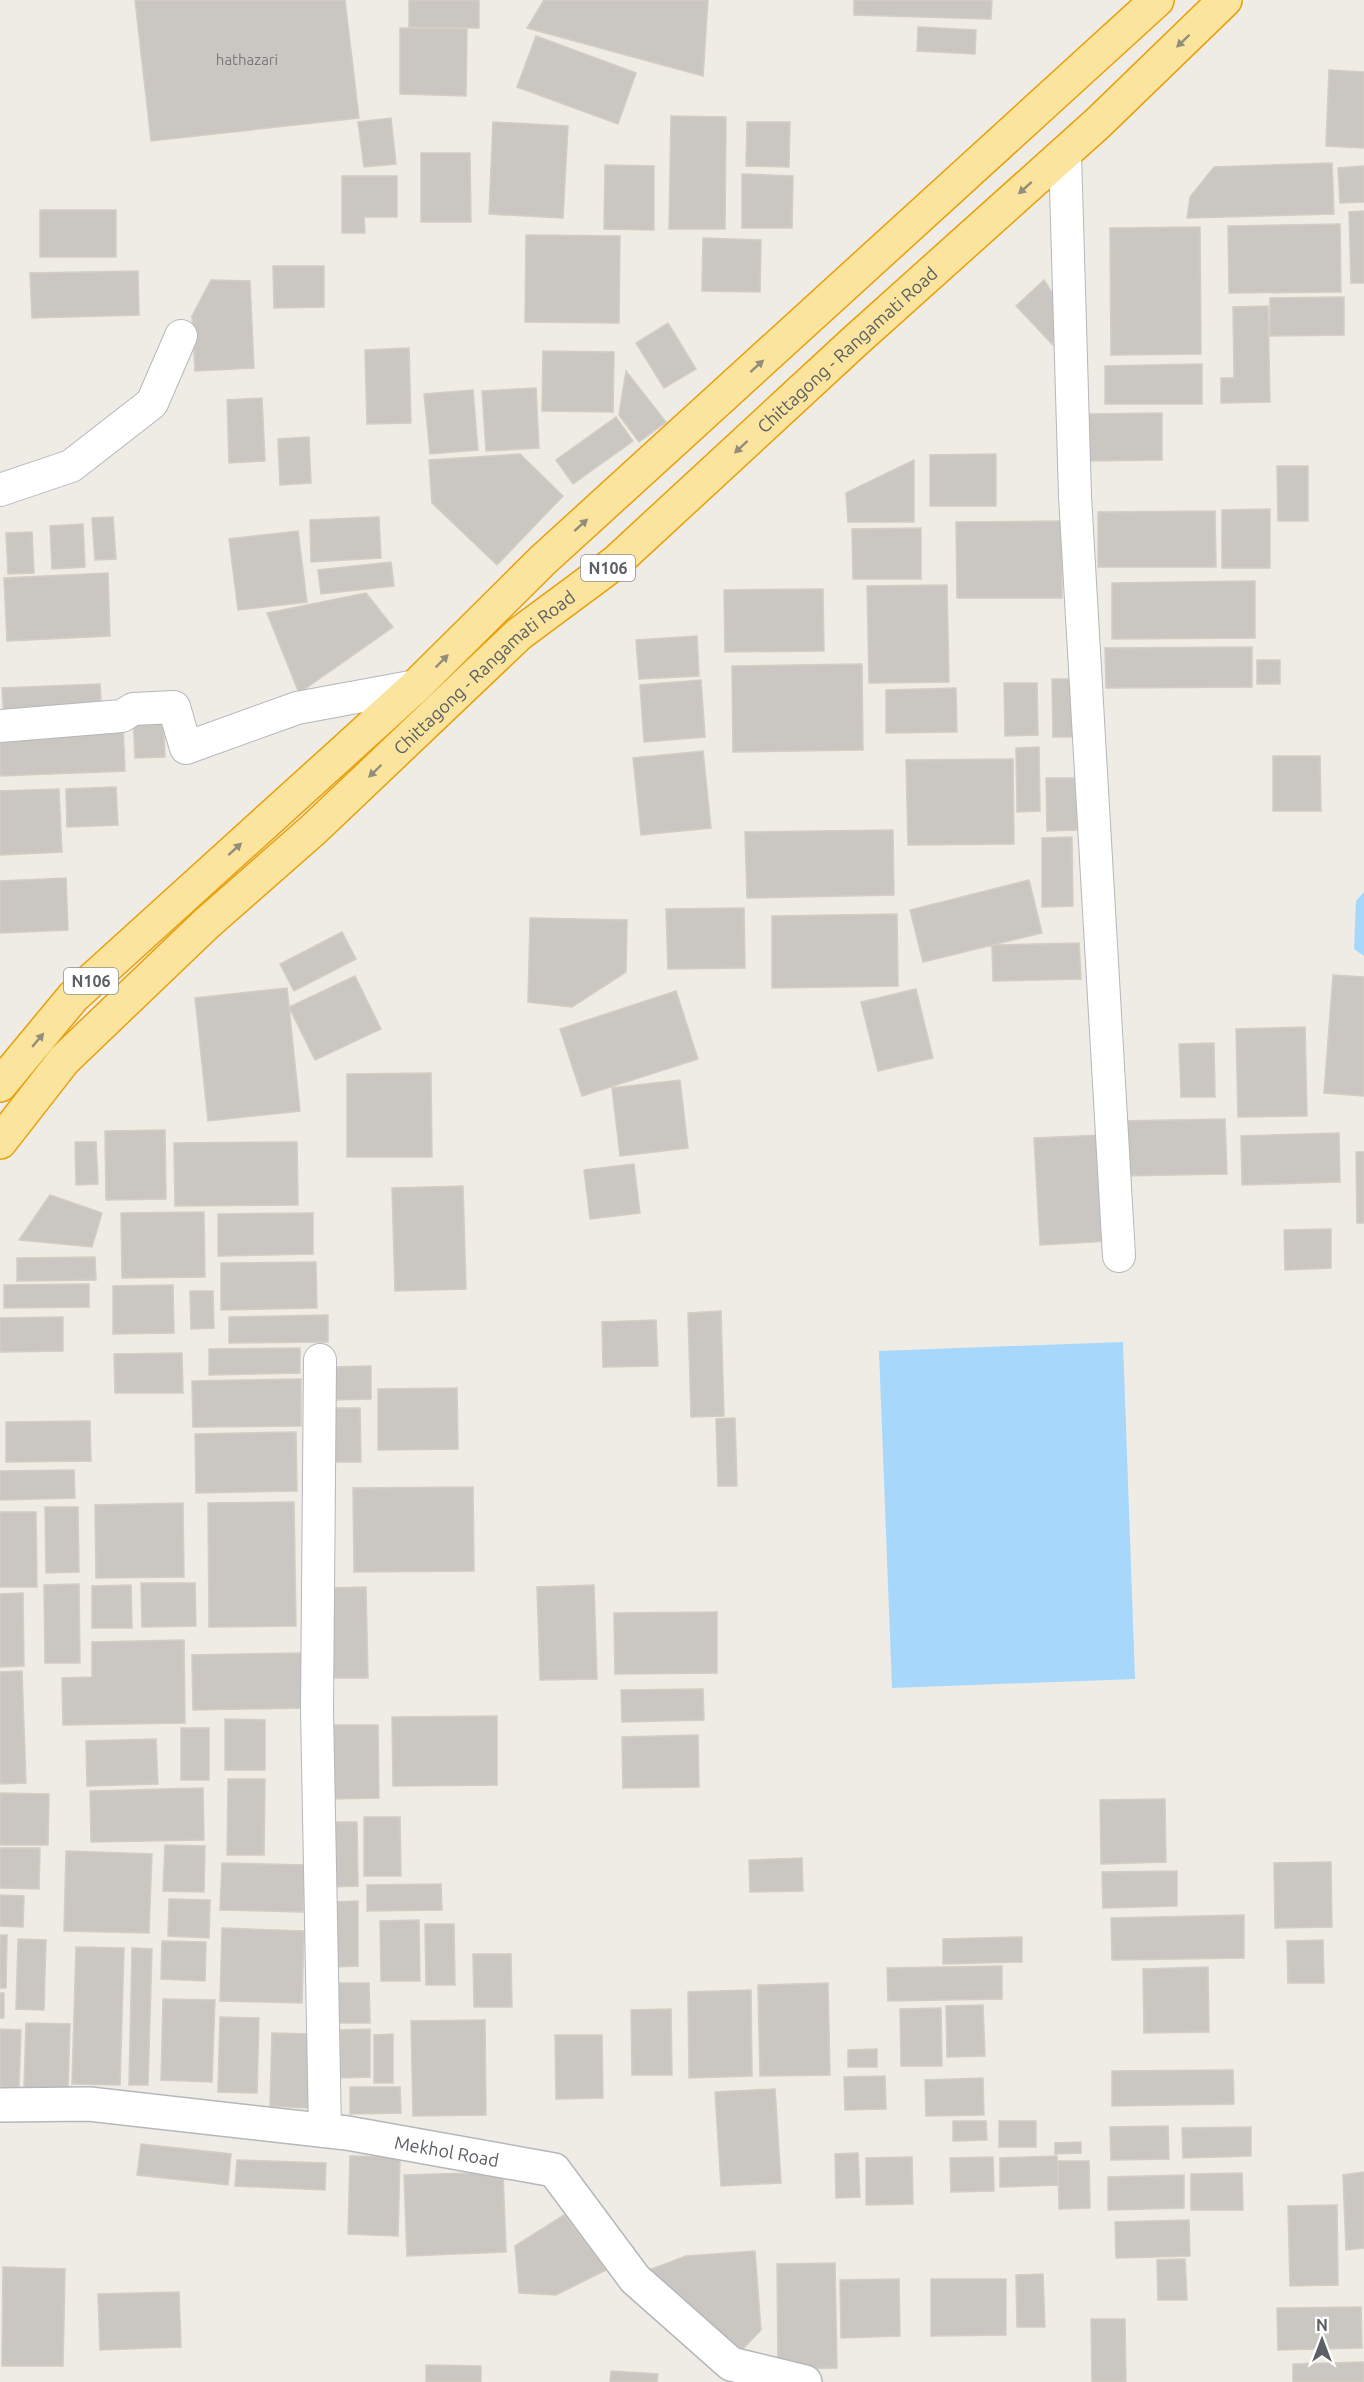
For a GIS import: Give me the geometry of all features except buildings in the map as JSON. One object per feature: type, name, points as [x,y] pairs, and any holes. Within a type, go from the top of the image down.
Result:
[{"type":"highway","name":"Chittagong - Rangamati Road","points":[[0,1085],[73,997],[416,686],[543,560],[1157,0]]},
{"type":"highway","name":"Chittagong - Rangamati Road","points":[[0,1142],[64,1060],[207,924],[314,829],[519,634],[616,562],[1065,153],[1225,0]]},
{"type":"street","points":[[1065,153],[1075,496],[1119,1256]]},
{"type":"street","points":[[0,490],[71,466],[152,402],[181,336]]},
{"type":"street","points":[[0,726],[122,716],[134,709],[174,707],[186,748],[297,708],[416,686]]},
{"type":"street","points":[[320,1360],[317,1709],[325,2131]]},
{"type":"street","name":"Mekhol Road","points":[[0,2105],[89,2104],[347,2133],[554,2170],[635,2279],[731,2364],[805,2382]]},
{"type":"water","points":[[1364,892],[1364,956],[1354,949],[1356,901]]},
{"type":"water","points":[[1123,1342],[1135,1679],[892,1688],[879,1351]]}]
